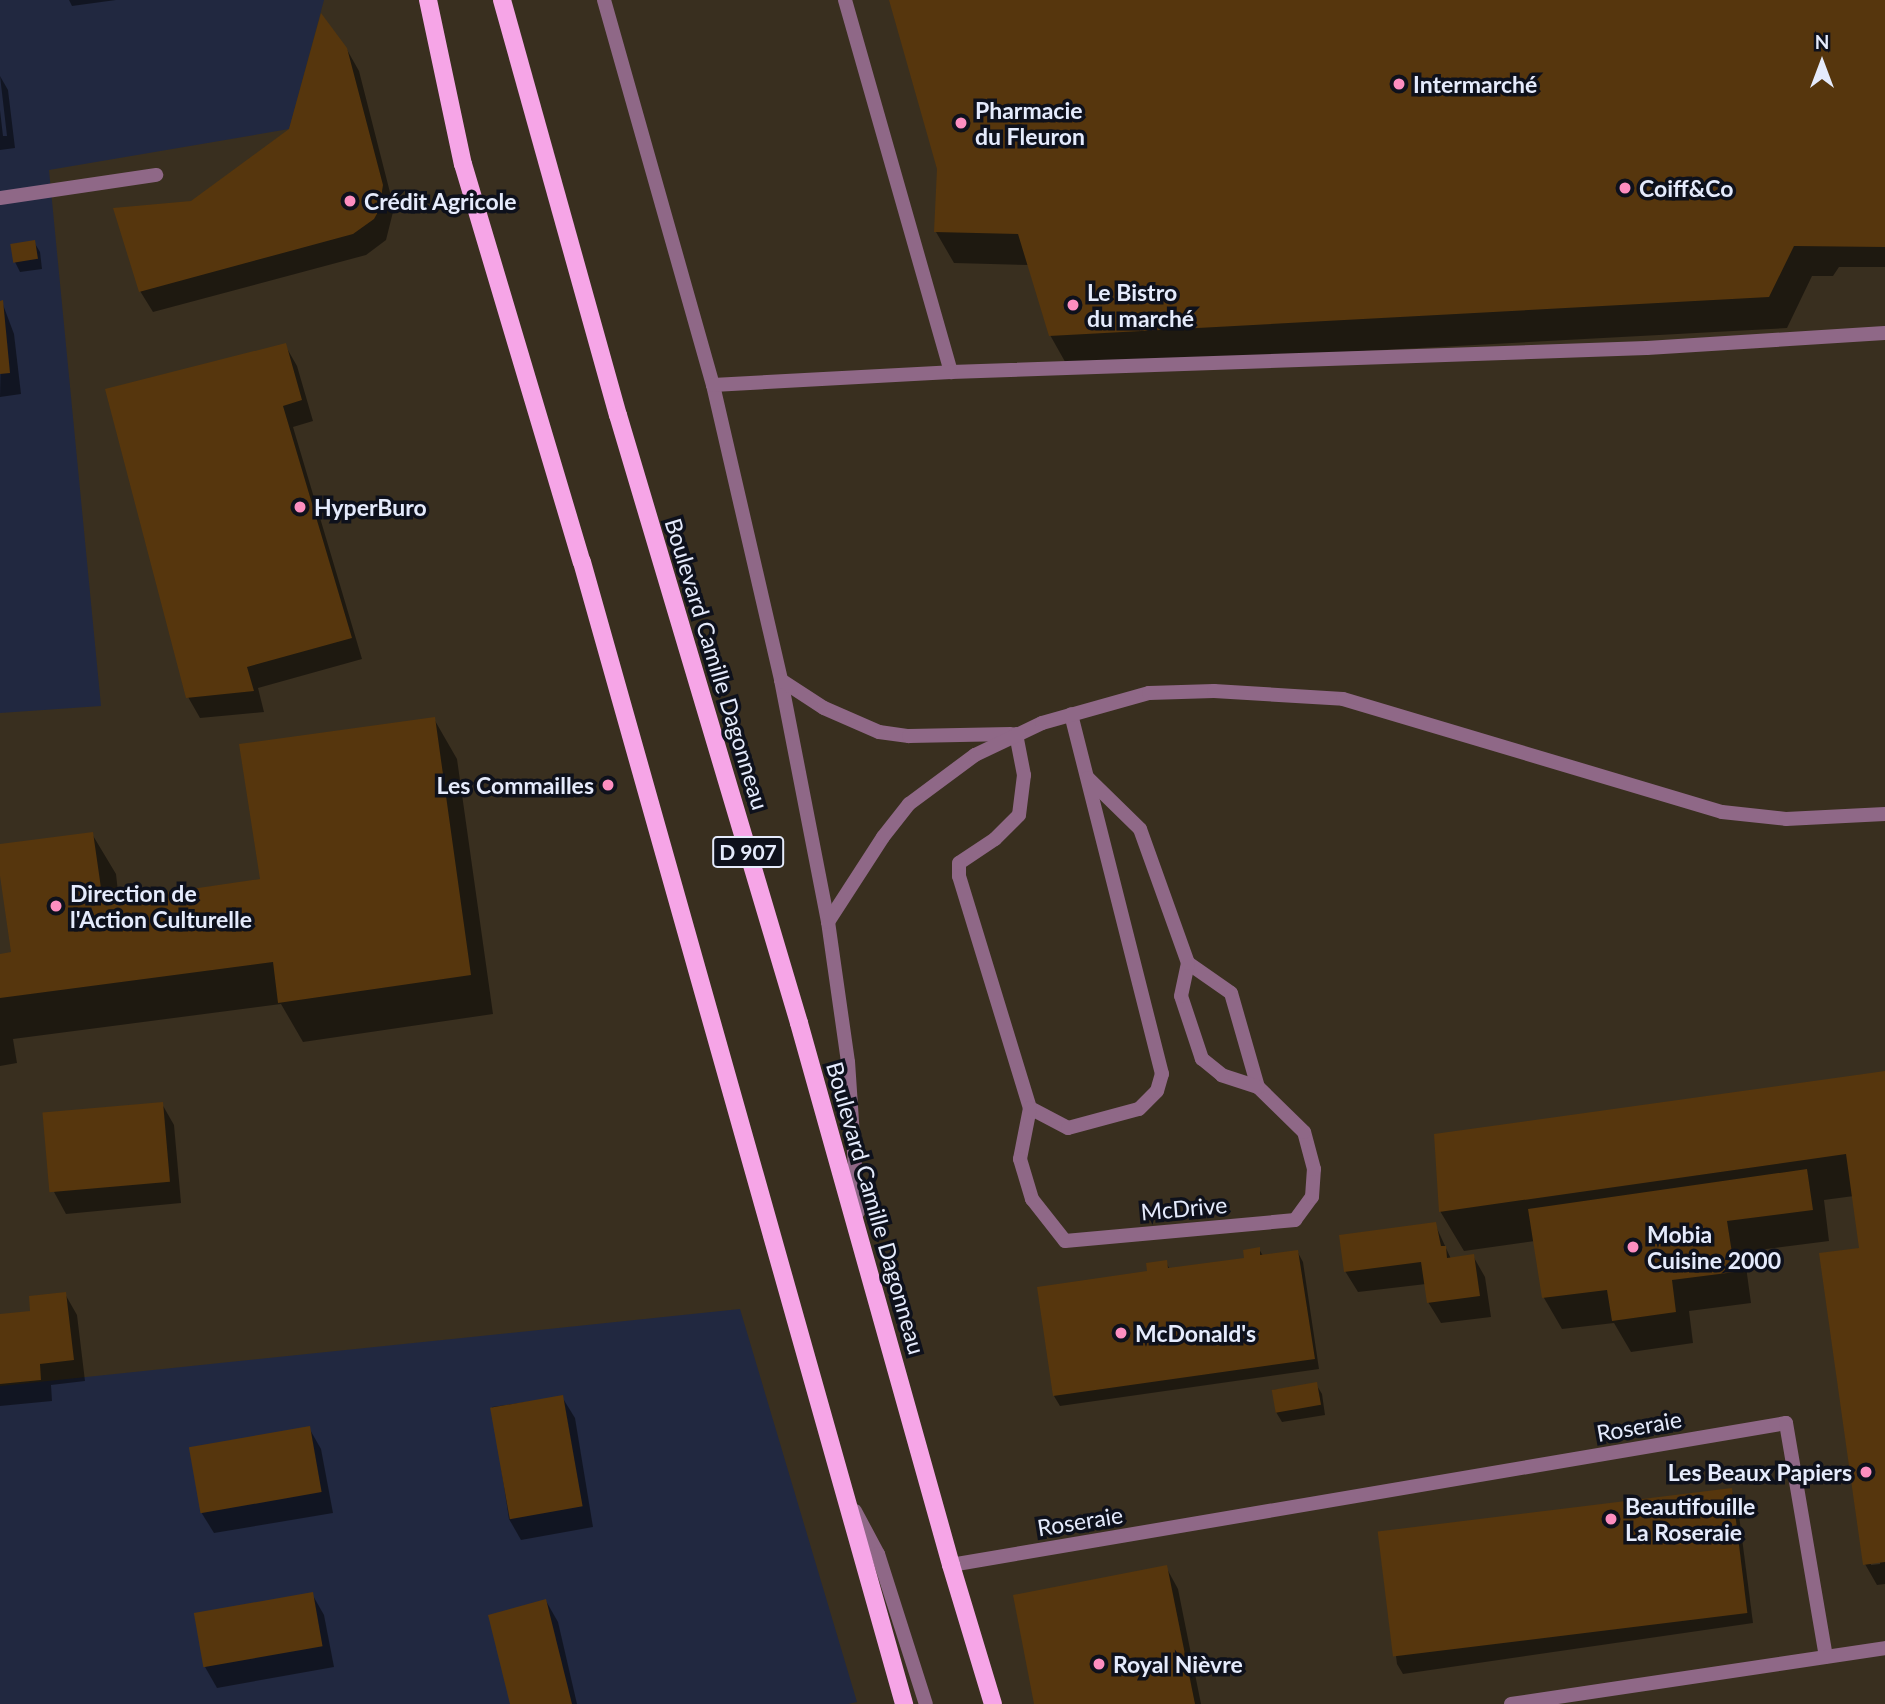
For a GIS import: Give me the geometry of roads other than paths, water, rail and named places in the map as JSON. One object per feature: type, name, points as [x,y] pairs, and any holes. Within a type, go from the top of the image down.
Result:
[{"type":"main road","points":[[428,0],[463,164],[582,562],[904,1704]]},
{"type":"main road","name":"Boulevard Camille Dagonneau","points":[[502,0],[618,415],[993,1704]]},
{"type":"lane","points":[[604,0],[713,384],[780,680],[828,922],[848,1062],[859,1238]]},
{"type":"lane","points":[[845,0],[951,372]]},
{"type":"lane","points":[[0,198],[156,175]]},
{"type":"lane","points":[[713,384],[951,372],[1647,348],[1885,333]]},
{"type":"lane","points":[[780,680],[824,708],[879,732],[909,736],[1016,734]]},
{"type":"lane","points":[[828,922],[883,837],[909,804],[975,755],[1016,734],[1149,693],[1214,691],[1343,699],[1722,812],[1786,819],[1885,814]]},
{"type":"lane","points":[[1016,734],[1024,775],[1019,815],[995,839],[959,863],[959,876],[1030,1108],[1068,1128],[1139,1109],[1157,1091],[1162,1074],[1071,715]]},
{"type":"lane","points":[[1087,777],[1140,829],[1188,963]]},
{"type":"lane","name":"McDrive","points":[[1030,1108],[1020,1159],[1032,1199],[1065,1241],[1295,1220],[1312,1197],[1314,1169],[1304,1132],[1258,1087],[1222,1075],[1202,1059],[1181,996],[1188,963],[1231,993],[1258,1087]]},
{"type":"lane","name":"Roseraie","points":[[951,1565],[1786,1423],[1826,1657]]},
{"type":"lane","points":[[844,1491],[878,1554],[926,1704]]},
{"type":"lane","points":[[1511,1704],[1885,1648]]},
{"type":"place","name":"Intermarché","points":[[1399,84]]},
{"type":"place","name":"Pharmacie du Fleuron","points":[[961,123]]},
{"type":"place","name":"Coiff&Co","points":[[1625,188]]},
{"type":"place","name":"Crédit Agricole","points":[[350,201]]},
{"type":"place","name":"Le Bistro du marché","points":[[1073,305]]},
{"type":"place","name":"HyperBuro","points":[[300,507]]},
{"type":"place","name":"Les Commailles","points":[[608,785]]},
{"type":"place","name":"Direction de l'Action Culturelle","points":[[56,906]]},
{"type":"place","name":"Mobia Cuisine 2000","points":[[1633,1247]]},
{"type":"place","name":"McDonald's","points":[[1121,1333]]},
{"type":"place","name":"Les Beaux Papiers","points":[[1866,1472]]},
{"type":"place","name":"Beautifouille La Roseraie","points":[[1611,1519]]},
{"type":"place","name":"Royal Nièvre","points":[[1099,1664]]}]
